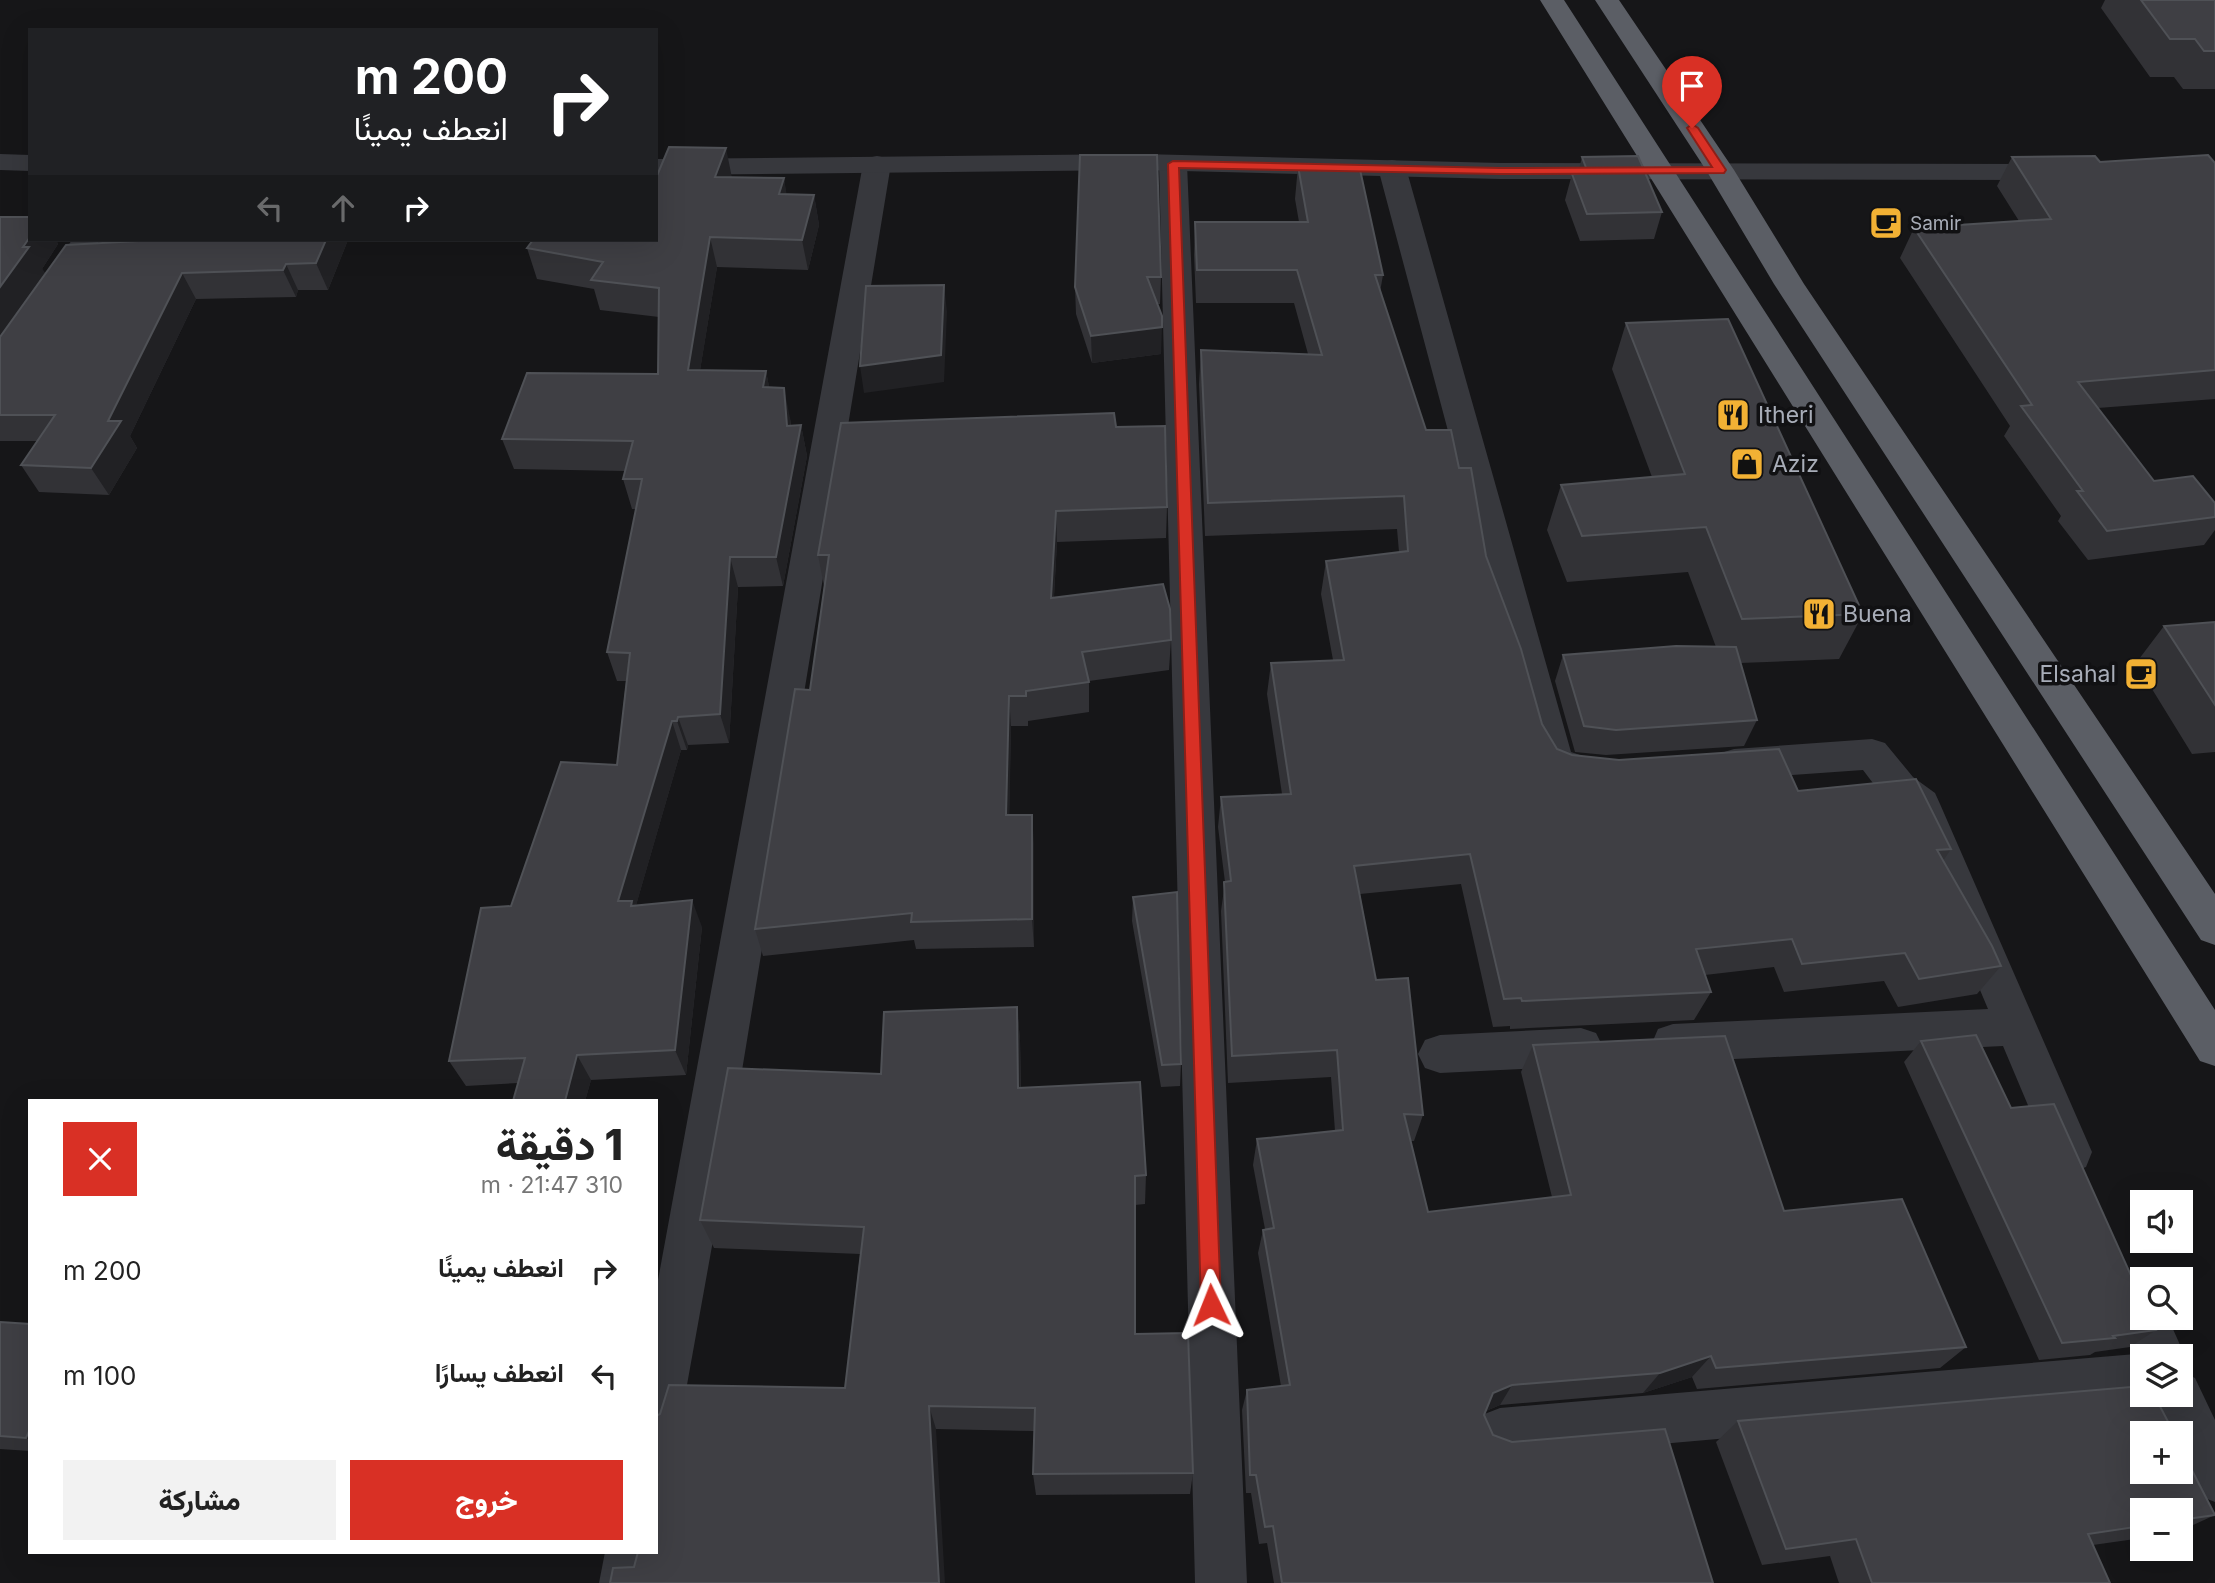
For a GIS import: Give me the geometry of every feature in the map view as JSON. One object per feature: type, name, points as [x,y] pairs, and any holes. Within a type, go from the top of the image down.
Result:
[{"type":"highway","points":[[1552,0],[2215,1047]]},
{"type":"highway","points":[[1607,0],[1720,170],[1797,296],[2215,928]]},
{"type":"street","points":[[0,162],[28,163]]},
{"type":"street","points":[[658,167],[1142,162],[1659,172],[1720,170],[2078,173]]},
{"type":"street","points":[[658,1407],[702,1174],[877,164]]},
{"type":"street","points":[[1173,164],[1221,1583]]},
{"type":"street","points":[[1392,168],[1553,754],[1561,768],[1606,773]]},
{"type":"street","points":[[0,365],[85,242]]},
{"type":"street","points":[[1699,766],[1872,754],[1899,788],[1920,804],[2086,1189]]},
{"type":"street","points":[[1440,1054],[2014,1027]]},
{"type":"street","points":[[1500,1433],[2130,1379]]},
{"type":"street","points":[[2183,1407],[2215,1477]]},
{"type":"street","points":[[625,1583],[631,1554]]},
{"type":"building","points":[[2141,0],[2215,0],[2215,51],[2204,51],[2195,39],[2170,39]]},
{"type":"building","points":[[669,147],[726,148],[715,177],[784,178],[779,194],[814,195],[802,240],[710,237],[688,370],[766,371],[763,387],[784,388],[787,426],[801,425],[776,557],[730,557],[720,714],[678,717],[677,721],[672,721],[618,901],[632,901],[631,906],[692,900],[675,1050],[577,1055],[566,1099],[514,1099],[525,1058],[449,1061],[481,908],[511,906],[561,762],[617,765],[630,653],[607,652],[642,479],[623,479],[633,441],[502,439],[527,373],[658,374],[659,288],[591,280],[603,262],[527,248],[532,242],[658,242],[658,173]]},
{"type":"building","points":[[1080,155],[1157,155],[1161,277],[1147,277],[1162,316],[1162,327],[1091,336],[1075,287]]},
{"type":"building","points":[[2208,155],[2215,163],[2215,370],[2078,382],[2154,481],[2193,476],[2215,503],[2215,517],[2107,531],[2077,491],[2083,491],[2021,406],[2032,405],[1914,228],[2051,219],[2012,157],[2095,156],[2100,162]]},
{"type":"building","points":[[1638,156],[1662,212],[1587,214],[1572,174],[1588,173],[1582,157]]},
{"type":"building","points":[[1359,165],[1383,275],[1375,275],[1426,430],[1451,430],[1459,468],[1471,468],[1486,556],[1521,649],[1542,724],[1557,749],[1572,755],[1619,760],[1779,749],[1798,791],[1916,779],[1951,849],[1937,850],[2001,966],[1919,979],[1905,953],[1802,964],[1792,939],[1696,949],[1711,992],[1522,1001],[1521,998],[1504,999],[1470,854],[1354,866],[1376,980],[1408,978],[1423,1115],[1404,1114],[1428,1212],[1571,1195],[1533,1045],[1725,1036],[1784,1211],[1902,1199],[1966,1347],[1716,1368],[1711,1356],[1660,1373],[1512,1385],[1493,1393],[1484,1415],[1493,1435],[1512,1442],[1665,1429],[1713,1583],[1282,1583],[1273,1526],[1265,1527],[1256,1475],[1250,1475],[1247,1390],[1290,1385],[1263,1230],[1274,1228],[1257,1139],[1343,1130],[1337,1050],[1232,1056],[1224,882],[1231,881],[1221,797],[1291,794],[1271,663],[1344,660],[1326,561],[1408,551],[1404,496],[1208,503],[1201,350],[1322,355],[1297,270],[1197,270],[1195,222],[1308,222],[1298,166]]},
{"type":"building","points":[[0,217],[28,217],[28,240],[23,247],[29,247],[0,287]]},
{"type":"building","points":[[121,242],[325,242],[316,263],[286,264],[283,270],[182,273],[108,421],[121,421],[91,468],[21,465],[55,415],[0,415],[0,337],[66,245]]},
{"type":"building","points":[[944,285],[941,355],[860,366],[866,286]]},
{"type":"building","points":[[1728,319],[1863,614],[1742,619],[1706,527],[1582,536],[1561,485],[1685,474],[1626,323]]},
{"type":"building","points":[[1114,413],[1116,427],[1165,426],[1167,507],[1056,511],[1051,598],[1163,584],[1170,609],[1171,640],[1082,652],[1089,682],[1026,691],[1026,696],[1009,696],[1006,815],[1032,815],[1032,919],[911,922],[912,913],[755,929],[795,689],[810,690],[829,555],[818,555],[841,423]]},
{"type":"building","points":[[2215,622],[2215,705],[2164,626]]},
{"type":"building","points":[[1676,646],[1736,647],[1757,720],[1616,730],[1584,726],[1563,655]]},
{"type":"building","points":[[1177,892],[1181,1064],[1162,1065],[1133,897]]},
{"type":"building","points":[[1017,1007],[1018,1088],[1140,1082],[1146,1175],[1135,1176],[1135,1334],[1188,1333],[1193,1473],[1033,1474],[1035,1408],[929,1406],[939,1583],[610,1583],[613,1568],[634,1567],[637,1554],[658,1554],[658,1415],[669,1385],[845,1388],[864,1227],[700,1220],[728,1068],[881,1074],[884,1012]]},
{"type":"building","points":[[1976,1035],[2011,1108],[2054,1104],[2130,1273],[2130,1330],[2156,1330],[2113,1336],[2115,1338],[2062,1343],[1921,1041]]},
{"type":"building","points":[[0,1322],[28,1324],[28,1434],[26,1438],[0,1436]]},
{"type":"building","points":[[2130,1387],[2130,1407],[2160,1407],[2168,1421],[2130,1421],[2130,1484],[2193,1484],[2193,1472],[2215,1515],[2193,1518],[2193,1498],[2130,1498],[2130,1528],[2088,1534],[2110,1583],[1872,1583],[1856,1539],[1786,1549],[1738,1421]]},
{"type":"place","name":"Samir","points":[[1886,223]]},
{"type":"place","name":"Itheri","points":[[1733,415]]},
{"type":"place","name":"Aziz","points":[[1747,464]]},
{"type":"place","name":"Buena","points":[[1819,614]]},
{"type":"place","name":"Elsahal","points":[[2141,674]]},
{"type":"route","points":[[1211,1305],[1173,164],[1500,171],[1720,170],[1692,128]]}]
